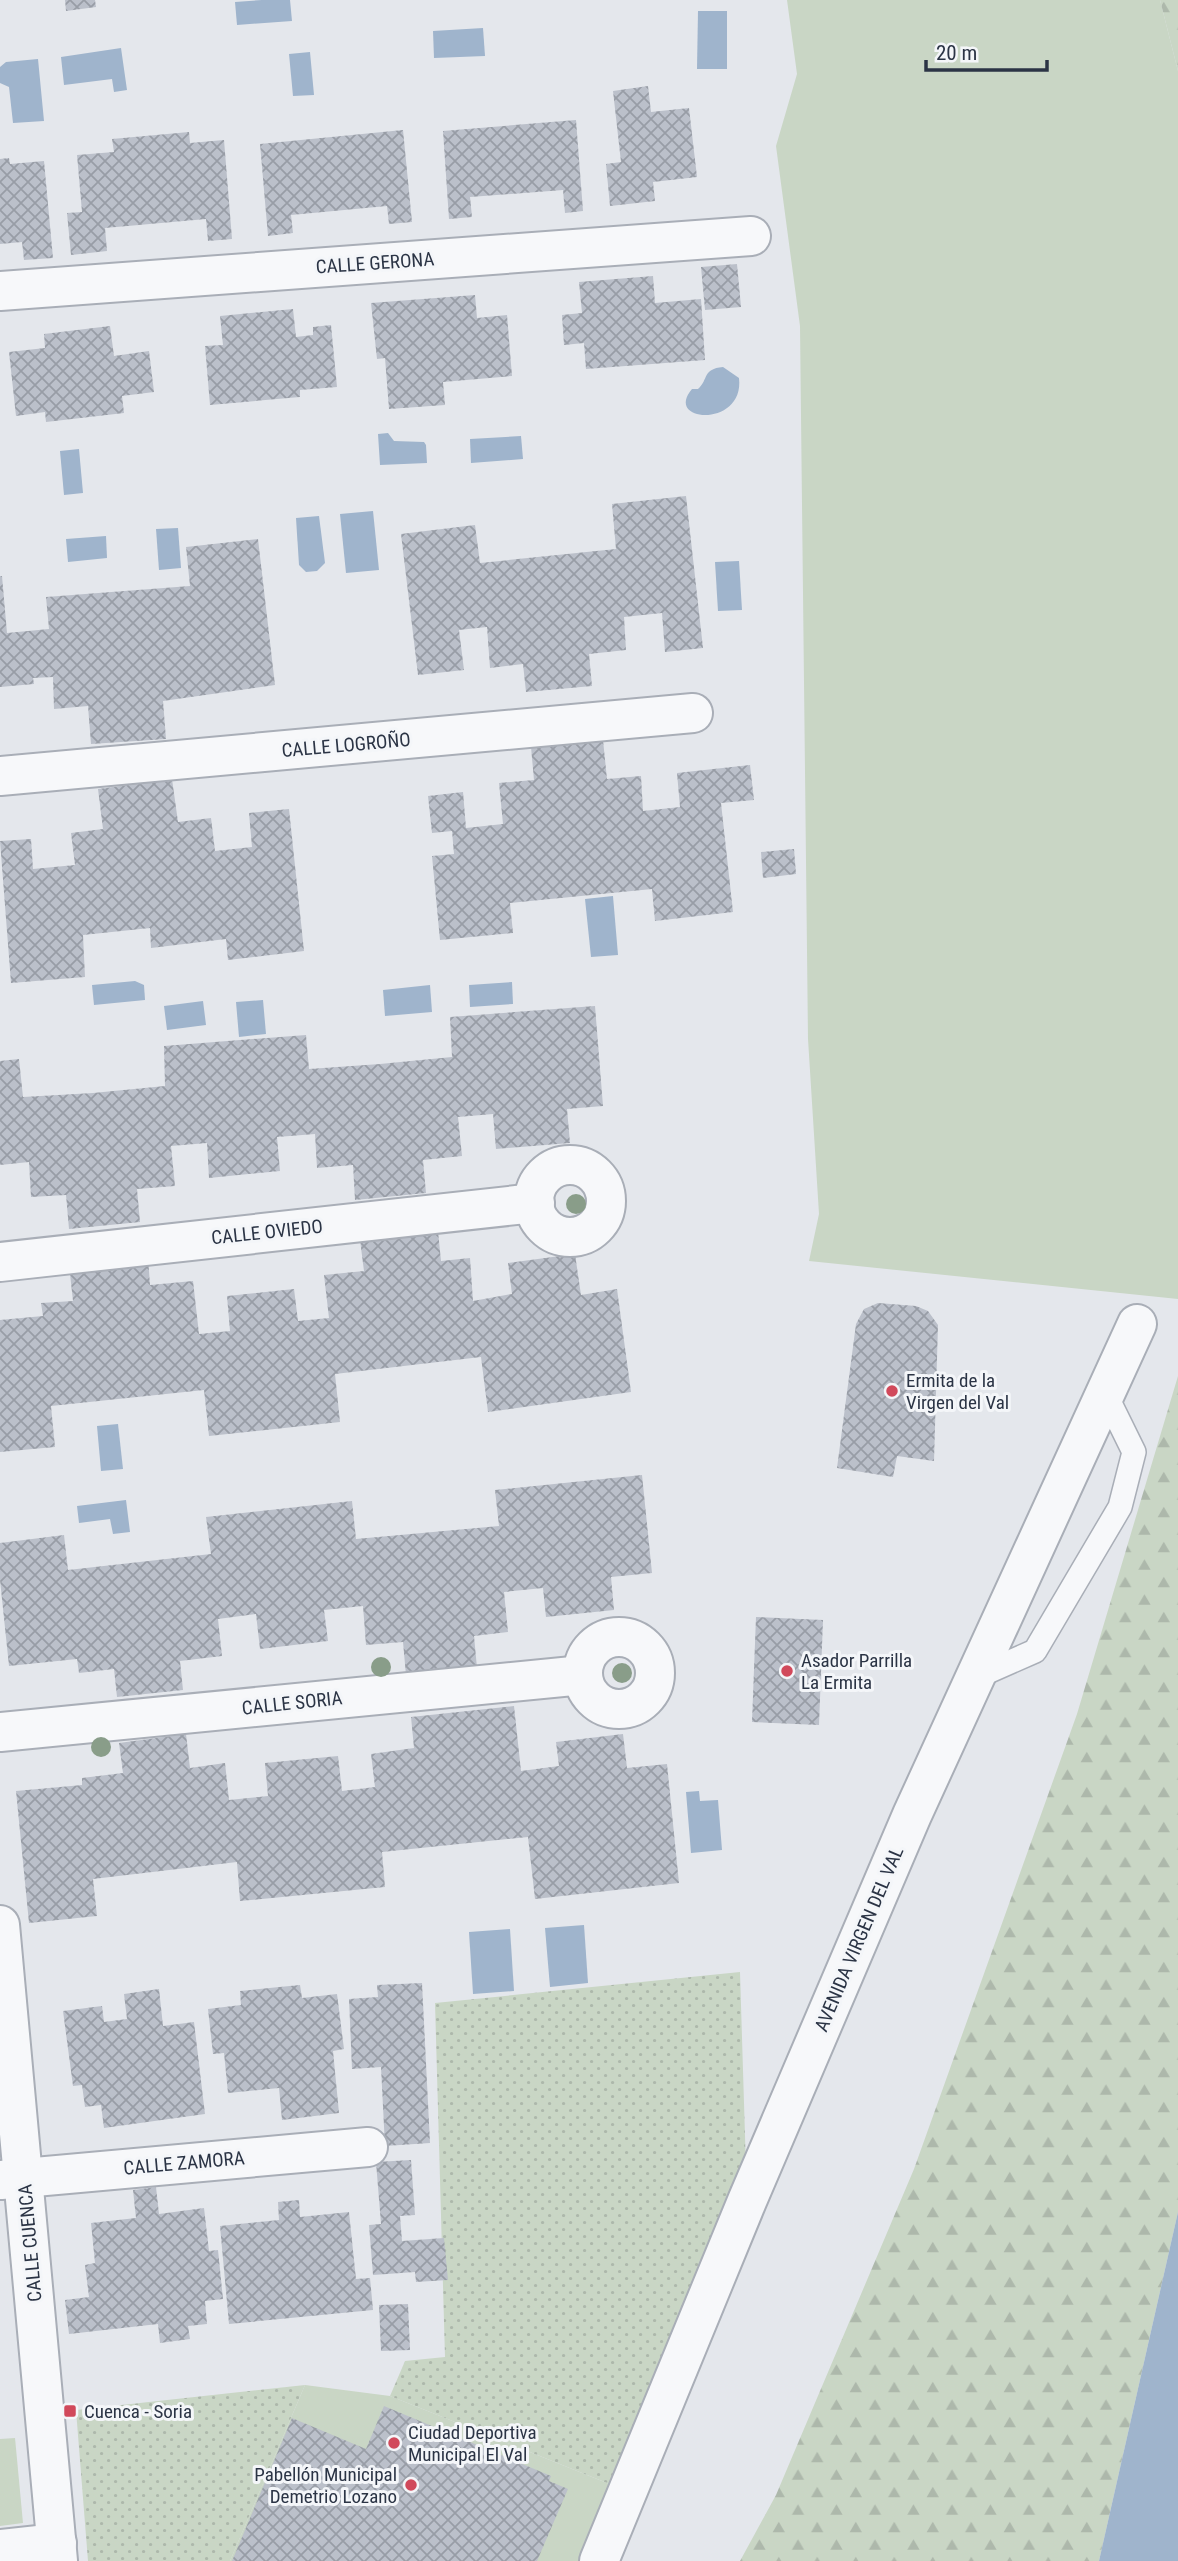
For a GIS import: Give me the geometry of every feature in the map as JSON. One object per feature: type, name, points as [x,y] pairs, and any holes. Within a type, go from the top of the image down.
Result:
[{"type":"street","name":"CALLE GERONA","points":[[0,291],[751,236]]},
{"type":"street","name":"CALLE LOGROÑO","points":[[0,776],[693,713]]},
{"type":"street","name":"CALLE OVIEDO","points":[[0,1262],[535,1203]]},
{"type":"street","name":"AVENIDA VIRGEN DEL VAL","points":[[598,2561],[752,2189],[912,1815],[1137,1324]]},
{"type":"street","name":"CALLE SORIA","points":[[0,1732],[583,1675]]},
{"type":"street","name":"CALLE CUENCA","points":[[0,1925],[12,2178],[57,2552]]},
{"type":"street","name":"CALLE ZAMORA","points":[[12,2178],[368,2147]]},
{"type":"street","points":[[0,2549],[57,2552]]},
{"type":"lane","points":[[976,1677],[1035,1651],[1120,1507],[1134,1452],[1105,1393]]},
{"type":"green space","points":[[787,0],[1160,0],[1178,71],[1178,1299],[809,1261],[819,1214],[808,1039],[800,326],[776,146],[797,74]]},
{"type":"green space","points":[[1160,0],[1178,0],[1178,71]]},
{"type":"green space","points":[[1178,1376],[1178,2212],[1099,2561],[740,2561],[776,2495],[914,2169],[1077,1714]]},
{"type":"green space","points":[[740,1972],[747,2201],[627,2491],[390,2396],[405,2361],[445,2357],[435,2003]]},
{"type":"green space","name":"Ciudad Deportiva Municipal El Val","points":[[305,2385],[390,2396],[627,2491],[599,2561],[230,2561]]},
{"type":"green space","points":[[305,2385],[230,2561],[88,2561],[76,2410]]},
{"type":"green space","points":[[15,2438],[23,2523],[0,2526],[0,2439]]},
{"type":"water","points":[[290,0],[292,21],[237,25],[235,2]]},
{"type":"water","points":[[698,11],[727,11],[727,69],[697,69]]},
{"type":"water","points":[[483,28],[485,56],[434,58],[433,31]]},
{"type":"water","points":[[121,48],[127,90],[114,92],[112,79],[64,85],[61,57]]},
{"type":"water","points":[[310,52],[314,95],[293,96],[289,54]]},
{"type":"water","points":[[38,59],[44,121],[13,123],[9,87],[0,83],[0,67],[6,62]]},
{"type":"water","points":[[723,367],[739,378],[738,394],[730,406],[707,415],[696,414],[688,409],[686,400],[692,389],[698,389],[709,372]]},
{"type":"water","points":[[388,433],[394,441],[424,442],[427,463],[380,465],[378,434]]},
{"type":"water","points":[[521,436],[523,459],[471,463],[470,439]]},
{"type":"water","points":[[79,449],[83,493],[64,495],[60,451]]},
{"type":"water","points":[[373,511],[379,570],[346,573],[340,514]]},
{"type":"water","points":[[319,516],[325,563],[317,571],[306,572],[299,565],[296,518]]},
{"type":"water","points":[[178,528],[181,568],[159,570],[156,529]]},
{"type":"water","points":[[106,536],[107,558],[68,562],[66,539]]},
{"type":"water","points":[[739,561],[742,610],[718,611],[715,562]]},
{"type":"water","points":[[613,896],[618,955],[591,957],[585,899]]},
{"type":"water","points":[[135,981],[144,985],[145,1000],[94,1005],[92,985]]},
{"type":"water","points":[[512,982],[513,1004],[470,1007],[469,985]]},
{"type":"water","points":[[430,985],[432,1012],[385,1016],[383,990]]},
{"type":"water","points":[[263,1000],[266,1034],[239,1037],[236,1002]]},
{"type":"water","points":[[203,1001],[206,1025],[167,1030],[164,1006]]},
{"type":"water","points":[[118,1424],[123,1469],[101,1471],[97,1426]]},
{"type":"water","points":[[126,1500],[130,1532],[113,1534],[110,1519],[79,1523],[77,1506]]},
{"type":"water","points":[[699,1791],[700,1801],[718,1800],[722,1850],[691,1853],[686,1792]]},
{"type":"water","points":[[584,1925],[588,1983],[550,1987],[545,1928]]},
{"type":"water","points":[[510,1929],[514,1991],[473,1994],[469,1932]]},
{"type":"water","points":[[1178,2212],[1178,2561],[1099,2561]]},
{"type":"building","points":[[65,0],[95,0],[96,7],[66,11]]},
{"type":"building","points":[[648,86],[651,112],[689,108],[697,177],[653,182],[655,201],[610,206],[606,164],[621,162],[613,91]]},
{"type":"building","points":[[576,120],[583,211],[565,213],[563,190],[470,197],[472,217],[449,219],[443,131]]},
{"type":"building","points":[[403,130],[412,222],[389,224],[387,206],[291,215],[293,233],[268,236],[260,144]]},
{"type":"building","points":[[189,132],[190,143],[224,140],[232,239],[208,241],[206,219],[105,228],[107,251],[71,255],[67,213],[82,212],[77,155],[114,152],[112,139]]},
{"type":"building","points":[[9,158],[10,164],[44,161],[53,258],[24,260],[22,242],[0,244],[0,159]]},
{"type":"building","points":[[737,264],[741,307],[705,310],[701,267]]},
{"type":"building","points":[[653,276],[655,303],[701,299],[705,360],[586,369],[584,343],[564,345],[562,315],[582,313],[579,282]]},
{"type":"building","points":[[475,295],[477,318],[507,315],[512,376],[443,382],[445,405],[389,409],[385,358],[377,359],[371,303]]},
{"type":"building","points":[[293,309],[296,337],[313,335],[313,327],[331,325],[337,387],[300,390],[300,397],[210,405],[205,346],[223,345],[220,316]]},
{"type":"building","points":[[110,326],[114,356],[149,351],[154,392],[122,396],[124,413],[46,422],[45,412],[16,416],[9,352],[45,348],[44,334]]},
{"type":"building","points":[[686,496],[703,648],[665,652],[662,613],[624,617],[626,650],[589,654],[592,686],[526,692],[523,664],[490,668],[487,627],[459,630],[464,670],[418,675],[401,534],[475,525],[480,563],[616,549],[612,504]]},
{"type":"building","points":[[258,539],[275,685],[163,701],[166,739],[91,744],[88,706],[54,709],[53,677],[33,678],[34,684],[0,687],[0,576],[7,633],[49,629],[46,597],[190,586],[186,547]]},
{"type":"building","points":[[603,740],[607,779],[641,776],[643,811],[680,807],[677,773],[750,765],[754,800],[721,803],[733,912],[655,921],[652,889],[510,903],[513,933],[440,940],[432,856],[454,854],[452,831],[432,833],[428,796],[463,792],[466,828],[503,824],[499,783],[534,780],[531,747]]},
{"type":"building","points":[[172,779],[178,822],[211,818],[215,851],[252,847],[249,813],[289,809],[304,951],[228,960],[226,939],[151,948],[150,928],[83,935],[85,977],[11,983],[0,841],[31,839],[33,869],[75,865],[71,833],[103,829],[98,789]]},
{"type":"building","points":[[794,849],[796,874],[763,878],[761,852]]},
{"type":"building","points":[[595,1006],[603,1106],[567,1109],[570,1143],[496,1149],[493,1114],[458,1117],[462,1156],[423,1160],[426,1193],[355,1200],[353,1165],[317,1168],[315,1134],[277,1137],[280,1171],[209,1178],[207,1143],[171,1146],[175,1186],[137,1189],[140,1222],[69,1229],[66,1195],[31,1197],[29,1162],[0,1165],[0,1061],[19,1059],[23,1097],[93,1093],[165,1086],[164,1046],[306,1035],[309,1069],[380,1064],[452,1057],[450,1017]]},
{"type":"building","points":[[438,1231],[441,1261],[470,1258],[473,1301],[512,1294],[508,1263],[575,1254],[581,1295],[617,1289],[631,1392],[488,1412],[481,1357],[335,1374],[340,1422],[209,1436],[204,1390],[51,1406],[55,1447],[0,1452],[0,1320],[43,1316],[41,1303],[73,1301],[69,1265],[148,1257],[150,1285],[193,1281],[199,1334],[230,1331],[227,1296],[294,1289],[298,1321],[329,1318],[324,1275],[364,1271],[360,1240]]},
{"type":"building","name":"Ermita de la Virgen del Val","points":[[878,1303],[916,1306],[928,1311],[938,1325],[934,1461],[897,1456],[893,1477],[837,1468],[856,1324],[864,1309]]},
{"type":"building","points":[[642,1475],[652,1573],[611,1577],[614,1610],[546,1617],[543,1588],[504,1592],[508,1632],[474,1636],[477,1668],[406,1675],[403,1642],[366,1645],[363,1606],[324,1610],[328,1641],[260,1649],[256,1614],[218,1619],[222,1656],[180,1661],[183,1690],[117,1697],[114,1669],[79,1673],[77,1659],[9,1666],[0,1580],[0,1543],[64,1535],[68,1570],[211,1554],[206,1517],[352,1501],[356,1539],[499,1526],[495,1490]]},
{"type":"building","name":"Asador Parrilla La Ermita","points":[[756,1617],[823,1620],[819,1725],[752,1722]]},
{"type":"building","points":[[514,1706],[521,1771],[559,1766],[556,1742],[623,1734],[627,1768],[667,1764],[679,1883],[535,1899],[528,1837],[382,1852],[385,1887],[240,1901],[237,1862],[93,1879],[97,1916],[29,1923],[16,1791],[82,1785],[82,1778],[123,1773],[119,1743],[186,1734],[190,1768],[225,1763],[229,1800],[268,1796],[265,1763],[338,1756],[342,1791],[375,1787],[371,1754],[414,1748],[411,1717]]},
{"type":"building","points":[[422,1983],[430,2143],[385,2146],[381,2067],[352,2069],[349,1999],[378,1997],[377,1985]]},
{"type":"building","points":[[300,1985],[302,1998],[337,1994],[344,2049],[333,2051],[339,2113],[282,2120],[279,2088],[228,2093],[224,2053],[213,2054],[208,2009],[241,2005],[240,1991]]},
{"type":"building","points":[[159,1989],[163,2026],[194,2022],[205,2114],[104,2128],[101,2105],[85,2107],[82,2085],[73,2086],[63,2011],[102,2006],[104,2022],[127,2019],[124,1994]]},
{"type":"building","points":[[411,2160],[415,2215],[400,2216],[402,2241],[444,2238],[448,2280],[416,2282],[415,2272],[373,2275],[369,2225],[381,2224],[376,2162]]},
{"type":"building","points":[[156,2187],[159,2214],[204,2208],[209,2251],[218,2250],[223,2299],[205,2301],[207,2324],[188,2326],[190,2339],[160,2343],[158,2324],[69,2334],[65,2300],[89,2297],[85,2265],[95,2263],[91,2223],[136,2218],[133,2190]]},
{"type":"building","points":[[299,2200],[300,2217],[349,2212],[356,2279],[370,2278],[373,2310],[229,2324],[220,2226],[279,2220],[278,2202]]},
{"type":"building","points":[[408,2304],[410,2350],[381,2351],[379,2305]]},
{"type":"building","name":"Ciudad Deportiva Municipal El Val","points":[[384,2406],[551,2476],[549,2481],[568,2489],[537,2561],[232,2561],[292,2418],[366,2449]]},
{"type":"place","name":"Ermita de la Virgen del Val","points":[[892,1391]]},
{"type":"place","name":"Asador Parrilla La Ermita","points":[[787,1671]]},
{"type":"place","name":"Cuenca - Soria","points":[[70,2411]]},
{"type":"place","name":"Ciudad Deportiva Municipal El Val","points":[[394,2443]]},
{"type":"place","name":"Pabellón Municipal Demetrio Lozano","points":[[411,2485]]}]
